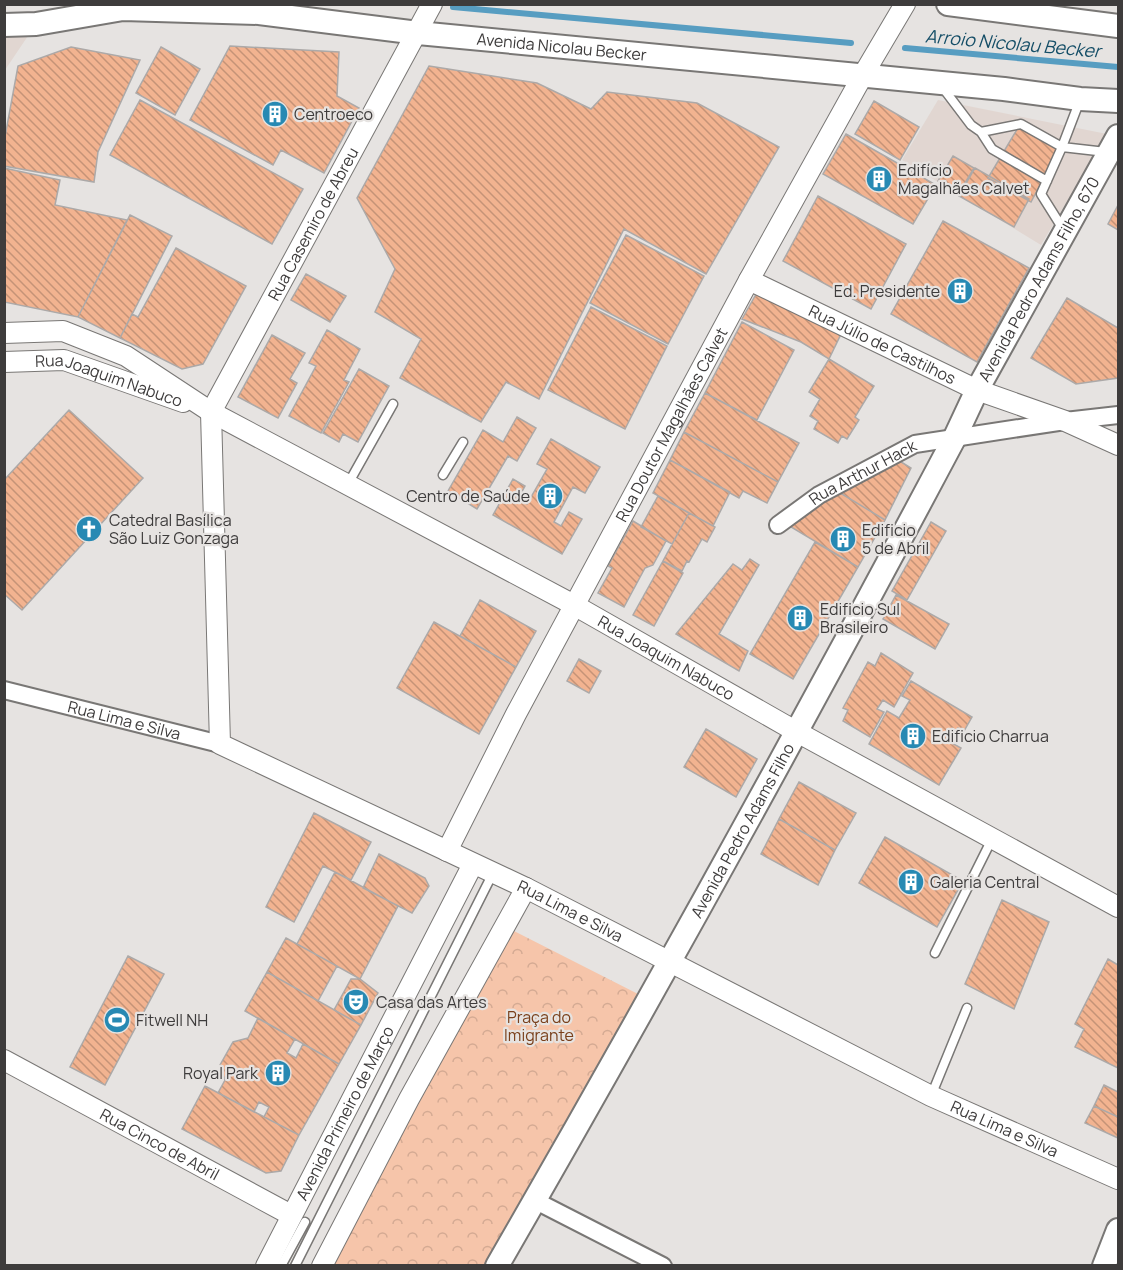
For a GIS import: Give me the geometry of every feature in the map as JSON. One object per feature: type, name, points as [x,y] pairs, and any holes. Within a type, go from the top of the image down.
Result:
[{"type":"main road","points":[[948,4],[1119,26]]},
{"type":"main road","name":"Avenida Nicolau Becker","points":[[4,26],[36,24],[123,9],[259,13],[418,33],[1119,101]]},
{"type":"main road","name":"Avenida Pedro Adams Filho, 670","points":[[977,390],[1114,144]]},
{"type":"main road","name":"Avenida Pedro Adams Filho","points":[[497,1266],[671,962],[955,437],[977,390]]},
{"type":"main road","points":[[1104,1266],[1119,1230]]},
{"type":"street","name":"Rua Casemiro de Abreu","points":[[211,412],[432,4]]},
{"type":"street","name":"Rua Doutor Magalhães Calvet","points":[[447,851],[574,605],[749,280],[905,4]]},
{"type":"street","name":"Rua Júlio de Castilhos","points":[[749,280],[977,390],[1065,421],[1119,445]]},
{"type":"street","name":"Rua Joaquim Nabuco","points":[[4,333],[63,331],[126,356],[211,412],[574,605],[797,732],[1119,907]]},
{"type":"street","name":"Rua Joaquim Nabuco","points":[[4,362],[64,360],[211,412]]},
{"type":"street","points":[[211,412],[220,744]]},
{"type":"street","name":"Rua Arthur Hack","points":[[778,525],[819,495],[915,444],[1119,415]]},
{"type":"street","name":"Rua Lima e Silva","points":[[4,690],[220,744],[494,872],[931,1096],[1119,1179]]},
{"type":"street","name":"Avenida Primeiro de Março","points":[[266,1266],[298,1219],[474,864]]},
{"type":"street","points":[[322,1266],[404,1110],[526,888]]},
{"type":"street","name":"Rua Cinco de Abril","points":[[4,1060],[298,1219]]},
{"type":"street","points":[[534,1200],[663,1266]]},
{"type":"lane","points":[[939,83],[970,125],[981,132],[992,149],[1047,181]]},
{"type":"lane","points":[[1066,233],[1041,194],[1080,99]]},
{"type":"lane","points":[[981,132],[1021,124],[1062,147],[1114,144]]},
{"type":"lane","points":[[348,485],[393,404]]},
{"type":"lane","points":[[443,475],[463,442]]},
{"type":"lane","points":[[934,953],[992,838]]},
{"type":"lane","points":[[295,1266],[336,1180],[494,872]]},
{"type":"lane","points":[[931,1096],[966,1008]]},
{"type":"lane","name":"Rua Cinco de Abril","points":[[298,1219],[315,1225]]},
{"type":"lane","name":"Avenida Primeiro de Março","points":[[282,1266],[298,1219]]},
{"type":"shaded area","points":[[36,24],[5,70],[5,25]]},
{"type":"shaded area","points":[[938,100],[1107,134],[1041,245],[902,160]]},
{"type":"green space","name":"Praça do Imigrante","points":[[512,930],[638,994],[485,1265],[330,1266]]},
{"type":"building","name":"Centroeco","points":[[230,46],[339,52],[337,96],[359,108],[324,173],[281,150],[273,165],[190,120]]},
{"type":"building","points":[[71,47],[140,60],[98,152],[94,182],[4,166],[4,142],[18,66]]},
{"type":"building","points":[[161,47],[200,69],[175,115],[136,93]]},
{"type":"building","points":[[429,66],[537,83],[591,109],[607,92],[697,103],[779,147],[706,274],[624,229],[539,399],[506,382],[481,422],[400,378],[421,339],[375,312],[395,269],[357,198]]},
{"type":"building","points":[[140,100],[303,189],[272,244],[110,155]]},
{"type":"building","points":[[874,101],[919,127],[900,160],[855,134]]},
{"type":"building","points":[[1019,126],[1059,149],[1031,202],[988,178]]},
{"type":"building","name":"Edifício Magalhães Calvet","points":[[846,134],[936,185],[913,224],[823,174]]},
{"type":"building","points":[[953,156],[974,168],[959,193],[938,181]]},
{"type":"building","points":[[4,168],[60,180],[55,205],[127,220],[78,317],[4,302]]},
{"type":"building","points":[[975,168],[1029,199],[1014,227],[959,196]]},
{"type":"building","points":[[818,196],[906,244],[871,309],[783,261]]},
{"type":"building","points":[[1118,205],[1118,230],[1108,224]]},
{"type":"building","points":[[130,215],[172,236],[120,338],[78,317]]},
{"type":"building","name":"Ed. Presidente","points":[[943,221],[1029,268],[977,362],[891,314]]},
{"type":"building","points":[[626,235],[704,276],[668,344],[590,303]]},
{"type":"building","points":[[176,248],[246,286],[203,364],[182,369],[120,338],[132,314],[138,317]]},
{"type":"building","points":[[306,274],[346,296],[330,322],[291,300]]},
{"type":"building","points":[[759,289],[842,332],[829,359],[801,342],[742,319]]},
{"type":"building","points":[[1067,298],[1118,328],[1118,378],[1076,384],[1031,358]]},
{"type":"building","points":[[591,307],[667,346],[625,429],[548,390]]},
{"type":"building","points":[[742,322],[794,350],[757,420],[705,393]]},
{"type":"building","points":[[327,330],[360,349],[344,380],[349,382],[321,433],[289,416],[316,366],[309,363]]},
{"type":"building","points":[[272,335],[305,353],[290,379],[297,383],[278,418],[238,397]]},
{"type":"building","points":[[829,359],[874,386],[855,417],[859,420],[847,439],[842,436],[838,443],[814,429],[818,421],[810,416],[820,399],[809,392]]},
{"type":"building","points":[[359,369],[389,386],[358,442],[343,434],[339,442],[323,433]]},
{"type":"building","points":[[705,393],[799,443],[778,482],[684,432]]},
{"type":"building","points":[[69,410],[143,478],[22,610],[4,594],[4,480]]},
{"type":"building","points":[[517,417],[536,428],[517,461],[508,456],[477,509],[448,491],[483,430],[503,442]]},
{"type":"building","points":[[684,432],[778,482],[767,503],[743,491],[739,498],[670,460]]},
{"type":"building","name":"Centro de Saúde","points":[[551,439],[600,467],[585,493],[573,487],[554,522],[561,526],[569,512],[582,519],[562,554],[493,515],[513,479],[525,486],[518,499],[527,504],[547,469],[537,464]]},
{"type":"building","points":[[670,460],[730,492],[713,526],[653,493]]},
{"type":"building","points":[[898,460],[911,468],[885,520],[837,491]]},
{"type":"building","name":"Edificio 5 de Abril","points":[[837,491],[885,520],[858,567],[786,524]]},
{"type":"building","points":[[658,496],[689,513],[672,544],[641,527]]},
{"type":"building","points":[[689,513],[715,527],[707,542],[702,539],[682,571],[663,561]]},
{"type":"building","points":[[633,521],[666,541],[653,565],[645,568],[624,607],[598,593],[612,568],[608,566]]},
{"type":"building","points":[[931,522],[946,531],[907,600],[892,591]]},
{"type":"building","name":"Edificio Sul Brasileiro","points":[[815,542],[858,567],[793,679],[750,654]]},
{"type":"building","points":[[750,559],[759,565],[719,634],[748,651],[739,671],[676,634],[733,564],[742,570]]},
{"type":"building","points":[[663,561],[683,573],[654,626],[633,615]]},
{"type":"building","points":[[896,595],[949,624],[935,649],[883,619]]},
{"type":"building","points":[[480,600],[536,631],[516,667],[460,636]]},
{"type":"building","points":[[434,622],[516,667],[479,734],[397,688]]},
{"type":"building","points":[[881,653],[913,673],[894,707],[883,700],[877,709],[884,712],[870,737],[843,721],[848,710],[843,708],[868,662],[875,666]]},
{"type":"building","points":[[579,659],[601,671],[589,693],[567,681]]},
{"type":"building","name":"Edificio Charrua","points":[[911,681],[972,717],[964,731],[958,728],[950,742],[961,748],[939,785],[869,744],[887,711],[899,718],[910,700],[902,696]]},
{"type":"building","points":[[706,729],[757,759],[736,797],[684,767]]},
{"type":"building","points":[[799,782],[856,813],[835,850],[779,819]]},
{"type":"building","points":[[314,813],[371,842],[351,880],[323,866],[294,922],[266,907]]},
{"type":"building","points":[[779,819],[835,850],[818,885],[761,854]]},
{"type":"building","name":"Galeria Central","points":[[885,837],[963,881],[937,927],[859,883]]},
{"type":"building","points":[[379,854],[425,878],[429,886],[412,913],[363,888]]},
{"type":"building","points":[[335,872],[398,906],[360,979],[297,944]]},
{"type":"building","points":[[1002,900],[1049,922],[1014,1009],[965,984]]},
{"type":"building","points":[[286,938],[337,966],[318,1001],[267,972]]},
{"type":"building","name":"Fitwell NH","points":[[128,956],[164,974],[105,1085],[70,1067]]},
{"type":"building","points":[[1108,959],[1118,965],[1118,1068],[1075,1047],[1084,1029],[1075,1024]]},
{"type":"building","points":[[267,972],[361,1025],[339,1064],[245,1011]]},
{"type":"building","name":"Casa das Artes","points":[[351,979],[360,979],[378,993],[361,1025],[334,1010]]},
{"type":"building","name":"Royal Park","points":[[258,1018],[295,1039],[287,1053],[296,1058],[303,1044],[339,1064],[299,1135],[264,1117],[269,1107],[259,1102],[254,1112],[218,1093],[225,1080],[220,1065],[233,1042],[248,1038]]},
{"type":"building","points":[[1104,1085],[1118,1092],[1118,1117],[1094,1106]]},
{"type":"building","points":[[205,1086],[299,1135],[281,1171],[266,1173],[182,1129]]},
{"type":"building","points":[[1094,1106],[1118,1117],[1118,1138],[1085,1123]]},
{"type":"waterway","name":"Arroio Nicolau Becker","points":[[453,7],[851,43]]},
{"type":"waterway","name":"Arroio Nicolau Becker","points":[[905,48],[1118,67]]},
{"type":"place","name":"Centroeco","points":[[275,114]]},
{"type":"place","name":"Edifício Magalhães Calvet","points":[[879,179]]},
{"type":"place","name":"Ed. Presidente","points":[[960,291]]},
{"type":"place","name":"Centro de Saúde","points":[[550,496]]},
{"type":"place","name":"Catedral Basílica São Luiz Gonzaga","points":[[89,529]]},
{"type":"place","name":"Edificio 5 de Abril","points":[[843,539]]},
{"type":"place","name":"Edificio Sul Brasileiro","points":[[800,618]]},
{"type":"place","name":"Edificio Charrua","points":[[913,736]]},
{"type":"place","name":"Galeria Central","points":[[911,882]]},
{"type":"place","name":"Casa das Artes","points":[[356,1002]]},
{"type":"place","name":"Fitwell NH","points":[[117,1020]]},
{"type":"place","name":"Royal Park","points":[[278,1073]]}]
